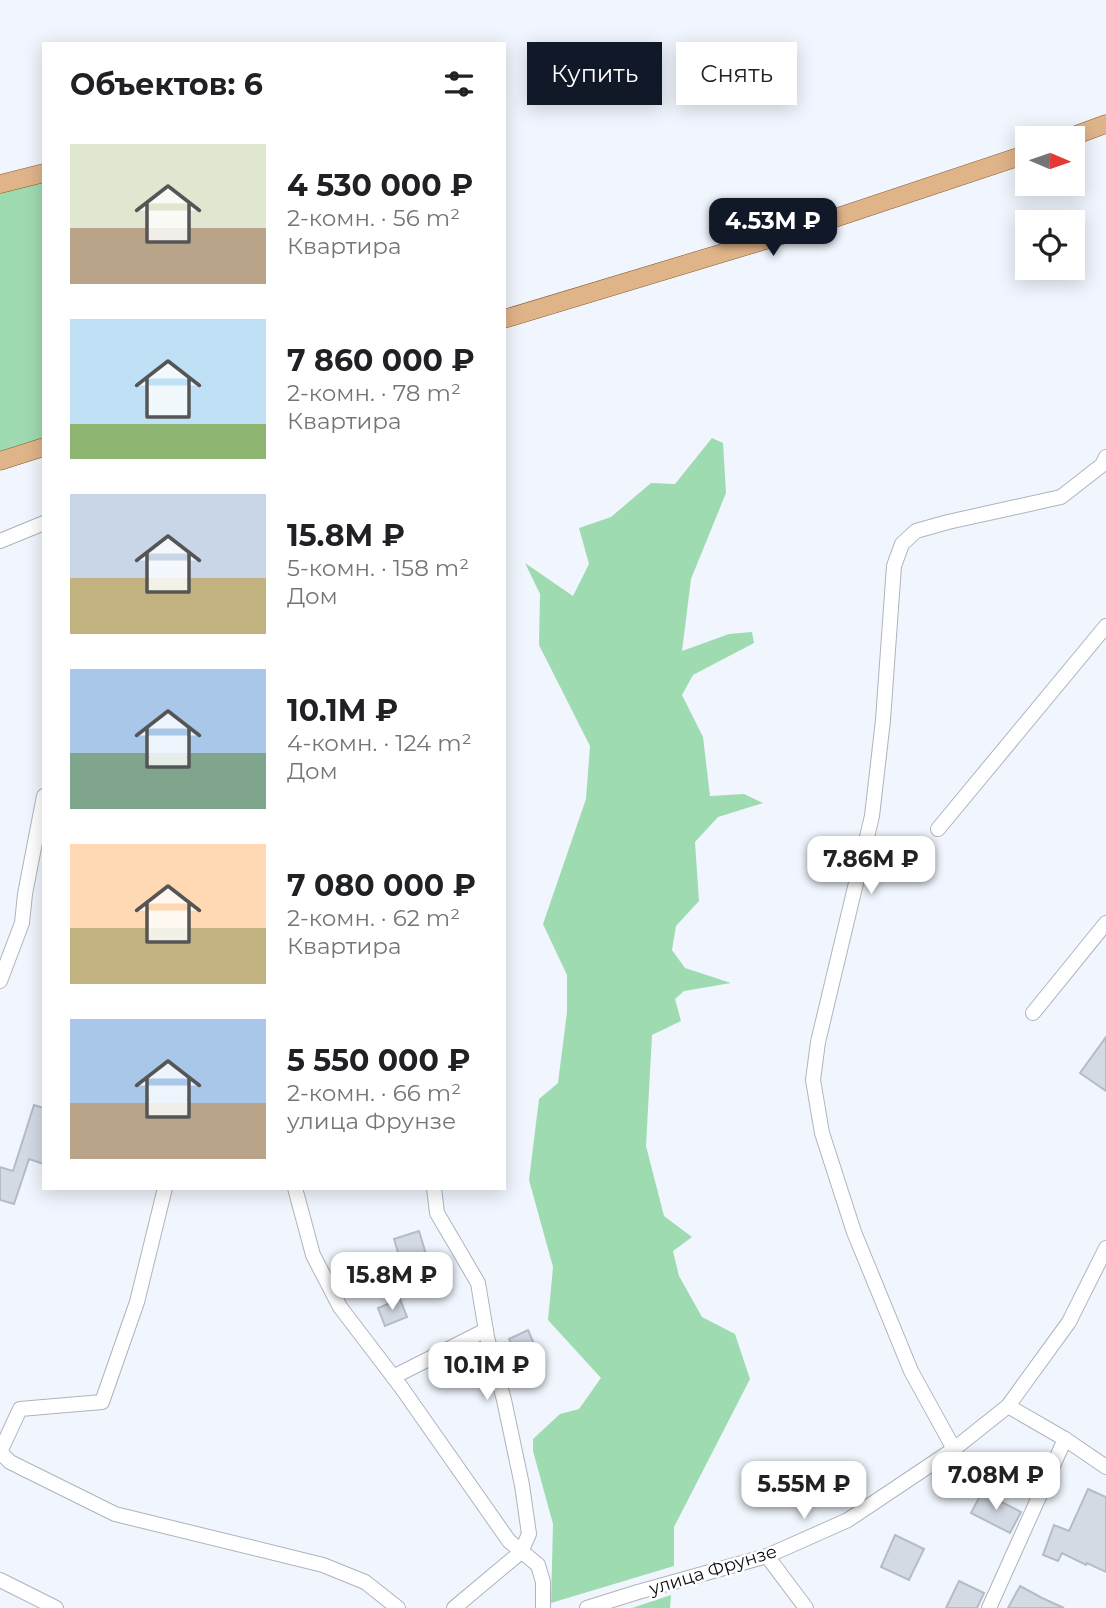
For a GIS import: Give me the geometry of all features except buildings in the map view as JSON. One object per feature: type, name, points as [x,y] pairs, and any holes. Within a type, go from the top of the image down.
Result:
[{"type":"main road","points":[[1085,132],[1106,124]]},
{"type":"main road","points":[[506,318],[802,229],[1015,158]]},
{"type":"main road","points":[[0,184],[42,174]]},
{"type":"main road","points":[[0,461],[42,448]]},
{"type":"street","points":[[954,1449],[911,1371],[854,1232],[822,1133],[813,1080],[818,1042],[872,816],[883,720],[894,566],[902,544],[916,531],[1061,497],[1102,465],[1106,457]]},
{"type":"street","points":[[0,541],[42,524]]},
{"type":"street","points":[[937,829],[1106,626]]},
{"type":"street","points":[[0,981],[22,923],[42,806]]},
{"type":"street","points":[[1033,1013],[1106,923]]},
{"type":"street","points":[[165,1190],[138,1302],[103,1402],[20,1409],[0,1452],[10,1462],[115,1514],[323,1565],[365,1582],[398,1608]]},
{"type":"street","points":[[296,1190],[313,1255],[340,1307],[509,1541],[538,1565],[543,1582],[543,1608]]},
{"type":"street","points":[[434,1190],[437,1213],[478,1283],[486,1330],[522,1485],[529,1534],[521,1552],[454,1608]]},
{"type":"street","name":"улица Фрунзе","points":[[587,1608],[768,1556],[848,1520],[954,1449],[1008,1406],[1069,1322],[1101,1266],[1106,1248]]},
{"type":"street","points":[[393,1377],[486,1330]]},
{"type":"street","points":[[1008,1406],[1065,1439],[1106,1468]]},
{"type":"street","points":[[989,1608],[1065,1439]]},
{"type":"street","points":[[768,1556],[806,1608]]},
{"type":"street","points":[[0,1580],[56,1608]]},
{"type":"green space","points":[[42,180],[42,444],[0,456],[0,191]]},
{"type":"green space","points":[[712,438],[723,443],[726,493],[691,579],[682,651],[729,634],[752,632],[754,643],[693,675],[682,695],[703,737],[710,796],[744,794],[763,803],[718,817],[695,842],[699,901],[676,926],[672,950],[685,968],[731,983],[684,991],[675,999],[681,1021],[652,1035],[646,1146],[664,1216],[692,1237],[673,1251],[679,1276],[702,1317],[735,1334],[750,1379],[674,1527],[674,1566],[551,1603],[553,1524],[533,1451],[533,1439],[560,1414],[579,1409],[601,1378],[548,1320],[553,1267],[529,1180],[539,1099],[558,1083],[567,1012],[567,975],[543,924],[586,799],[590,746],[539,645],[540,594],[525,563],[573,596],[589,564],[579,528],[611,517],[651,483],[675,484]]},
{"type":"green space","points":[[671,1595],[670,1608],[632,1608]]}]
